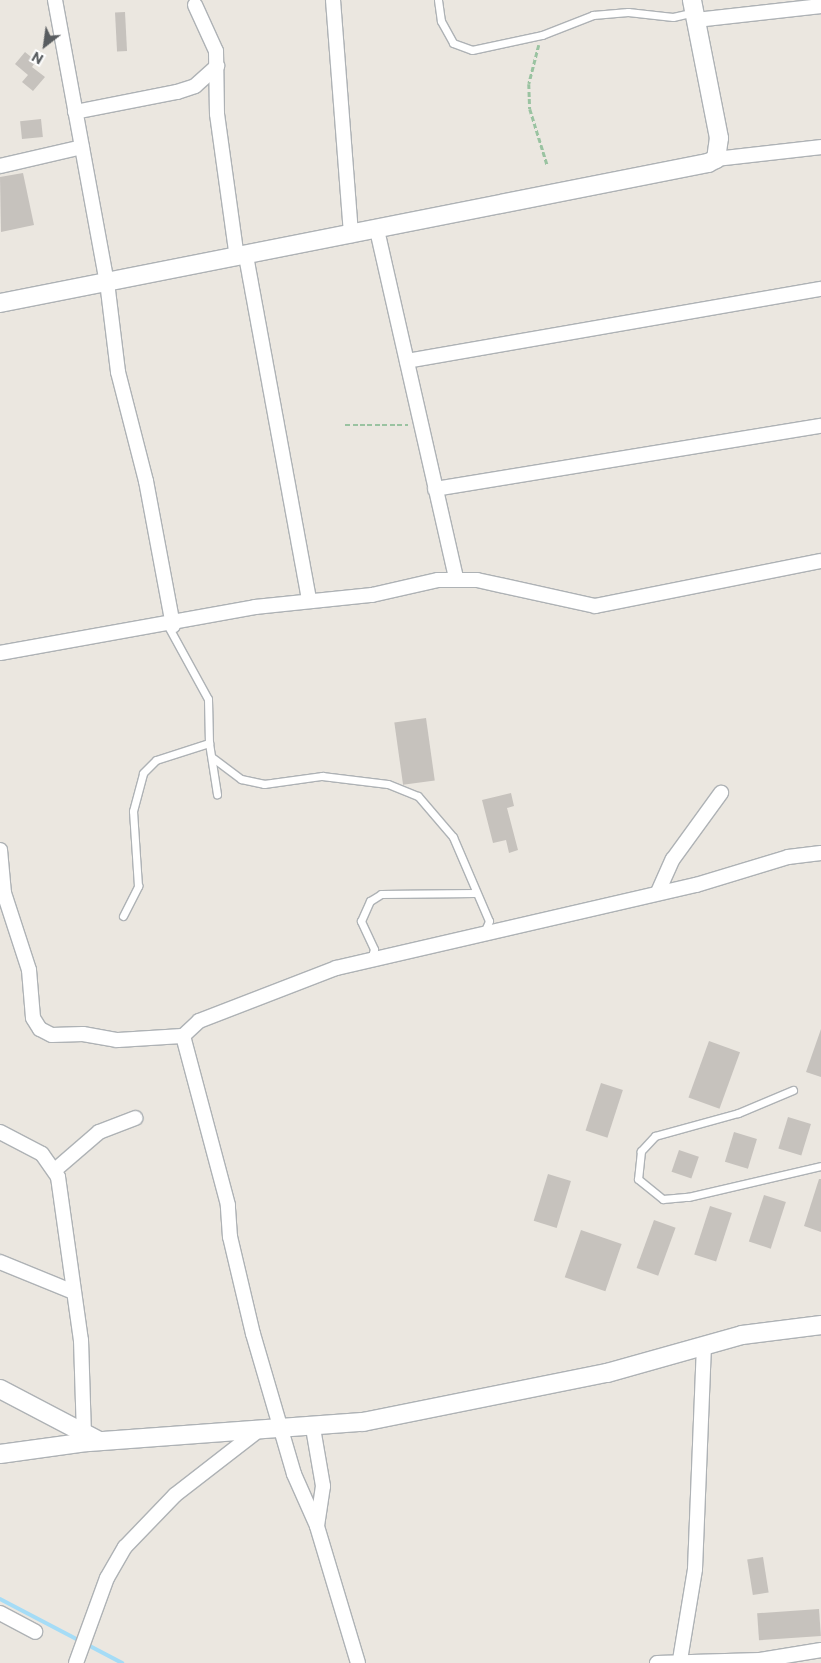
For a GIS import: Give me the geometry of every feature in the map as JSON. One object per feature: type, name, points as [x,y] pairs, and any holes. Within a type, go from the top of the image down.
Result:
[{"type":"street","points":[[55,0],[107,282],[118,372],[146,481],[171,625]]},
{"type":"street","points":[[333,0],[351,235]]},
{"type":"street","points":[[195,5],[216,52],[217,114],[241,257],[308,600]]},
{"type":"street","points":[[716,159],[717,118],[695,11],[821,6]]},
{"type":"street","points":[[75,112],[177,92],[195,86],[217,66]]},
{"type":"street","points":[[0,302],[377,230],[716,159],[821,147]]},
{"type":"street","points":[[0,166],[82,148]]},
{"type":"street","points":[[377,230],[456,578]]},
{"type":"street","points":[[407,361],[821,289]]},
{"type":"street","points":[[435,489],[821,426]]},
{"type":"street","points":[[0,654],[308,600],[372,595],[456,578],[595,606],[821,561]]},
{"type":"street","points":[[658,892],[673,859],[721,793]]},
{"type":"street","points":[[0,850],[4,893],[29,970],[33,1018],[40,1029],[52,1035],[83,1034],[117,1040],[184,1036],[193,1024],[218,1012],[371,959],[658,892],[696,885],[788,856],[821,853]]},
{"type":"street","points":[[184,1036],[281,1430],[317,1526],[361,1662]]},
{"type":"street","points":[[55,1170],[99,1132],[136,1118]]},
{"type":"street","points":[[0,1132],[42,1154],[55,1170],[71,1291],[81,1340],[84,1433]]},
{"type":"street","points":[[0,1262],[71,1291]]},
{"type":"street","points":[[0,1454],[100,1441],[313,1428],[607,1373],[742,1335],[821,1325]]},
{"type":"street","points":[[680,1660],[695,1568],[704,1346]]},
{"type":"street","points":[[0,1390],[100,1441]]},
{"type":"street","points":[[313,1428],[323,1486],[317,1526]]},
{"type":"street","points":[[77,1661],[106,1578],[125,1548],[175,1495],[255,1433]]},
{"type":"street","points":[[0,1613],[35,1632]]},
{"type":"street","points":[[657,1663],[680,1660],[760,1660],[821,1650]]},
{"type":"lane","points":[[438,0],[441,21],[461,48],[472,50],[542,35],[574,19],[600,14],[673,17],[695,11]]},
{"type":"lane","points":[[171,625],[208,699],[209,743],[213,758],[217,794]]},
{"type":"lane","points":[[123,916],[138,886],[134,811],[144,773],[156,760],[209,743]]},
{"type":"lane","points":[[213,758],[241,779],[264,784],[322,776],[388,784],[418,796],[454,837],[475,893],[489,921],[484,933]]},
{"type":"lane","points":[[371,959],[374,950],[361,921],[370,901],[381,894],[475,893]]},
{"type":"lane","points":[[793,1090],[738,1113],[655,1136],[641,1151],[638,1178],[663,1199],[680,1198],[821,1166]]},
{"type":"path","points":[[542,35],[529,84],[530,108],[547,164]]},
{"type":"path","points":[[345,425],[384,422],[421,428]]},
{"type":"building","points":[[125,12],[127,51],[117,51],[115,13]]},
{"type":"building","points":[[25,52],[36,61],[32,67],[45,77],[33,91],[22,82],[28,75],[15,64]]},
{"type":"building","points":[[41,119],[43,137],[22,139],[20,121]]},
{"type":"building","points":[[23,173],[34,225],[1,232],[0,177]]},
{"type":"building","points":[[426,718],[435,780],[403,785],[394,722]]},
{"type":"building","points":[[511,793],[514,806],[507,808],[518,850],[509,853],[506,840],[493,843],[482,800]]},
{"type":"building","points":[[821,1029],[821,1077],[806,1072]]},
{"type":"building","points":[[709,1041],[740,1052],[719,1109],[688,1097]]},
{"type":"building","points":[[601,1083],[623,1090],[607,1138],[586,1131]]},
{"type":"building","points":[[788,1117],[811,1124],[801,1156],[778,1149]]},
{"type":"building","points":[[734,1132],[757,1139],[748,1169],[725,1162]]},
{"type":"building","points":[[679,1150],[699,1157],[691,1179],[672,1172]]},
{"type":"building","points":[[548,1174],[571,1181],[557,1228],[534,1221]]},
{"type":"building","points":[[819,1179],[821,1179],[821,1232],[804,1226]]},
{"type":"building","points":[[764,1195],[786,1202],[771,1249],[749,1242]]},
{"type":"building","points":[[710,1206],[732,1213],[716,1262],[694,1255]]},
{"type":"building","points":[[654,1220],[676,1228],[658,1276],[637,1268]]},
{"type":"building","points":[[581,1230],[622,1244],[605,1291],[565,1277]]},
{"type":"building","points":[[763,1557],[769,1593],[753,1595],[747,1560]]},
{"type":"building","points":[[819,1609],[821,1636],[759,1640],[757,1613]]},
{"type":"waterway","points":[[0,1599],[80,1641]]},
{"type":"waterway","points":[[86,1644],[122,1663]]}]
